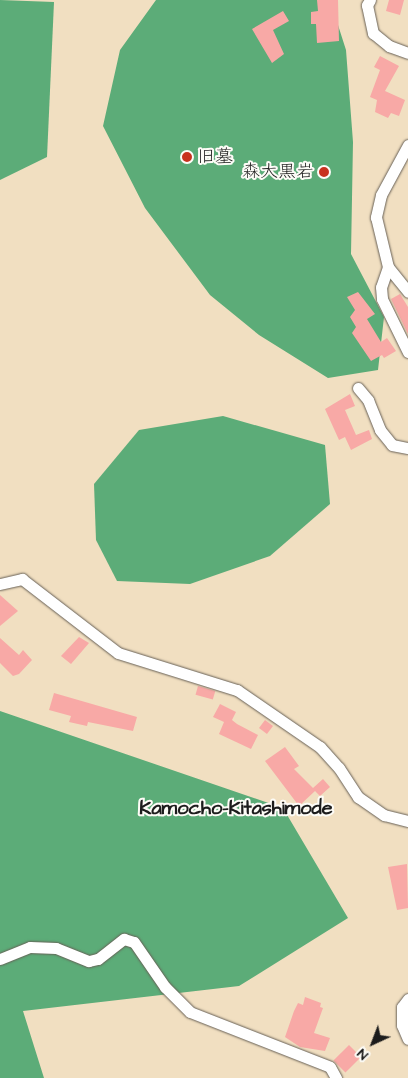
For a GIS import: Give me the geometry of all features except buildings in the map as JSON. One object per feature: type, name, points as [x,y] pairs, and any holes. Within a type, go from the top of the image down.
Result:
[{"type":"street","points":[[370,0],[367,5],[373,33],[380,40],[408,53]]},
{"type":"street","points":[[408,145],[381,195],[376,210],[388,267],[408,292]]},
{"type":"street","points":[[388,267],[381,287],[382,299],[408,352]]},
{"type":"street","points":[[358,388],[368,400],[380,430],[392,444],[408,448]]},
{"type":"street","points":[[0,584],[22,579],[118,653],[238,690],[320,747],[339,768],[358,797],[384,815],[408,821]]},
{"type":"street","points":[[0,959],[30,947],[56,948],[89,961],[98,959],[124,939],[134,942],[165,987],[190,1012],[330,1067],[336,1078]]},
{"type":"street","points":[[408,999],[402,1007],[402,1025],[408,1039]]},
{"type":"green space","points":[[0,0],[54,2],[47,157],[0,180]]},
{"type":"green space","points":[[156,0],[330,0],[346,50],[353,142],[351,254],[384,317],[378,370],[328,378],[259,335],[210,295],[145,208],[103,126],[120,50]]},
{"type":"green space","points":[[223,416],[325,445],[330,504],[270,556],[190,584],[117,581],[96,540],[94,484],[139,430]]},
{"type":"green space","points":[[0,711],[283,808],[348,918],[239,986],[23,1011],[44,1078],[0,1078]]},
{"type":"place","name":"旧墓","points":[[187,157]]},
{"type":"place","name":"森大黒岩","points":[[324,172]]},
{"type":"district","name":"Kamocho-Kitashimode","points":[[236,808]]}]
